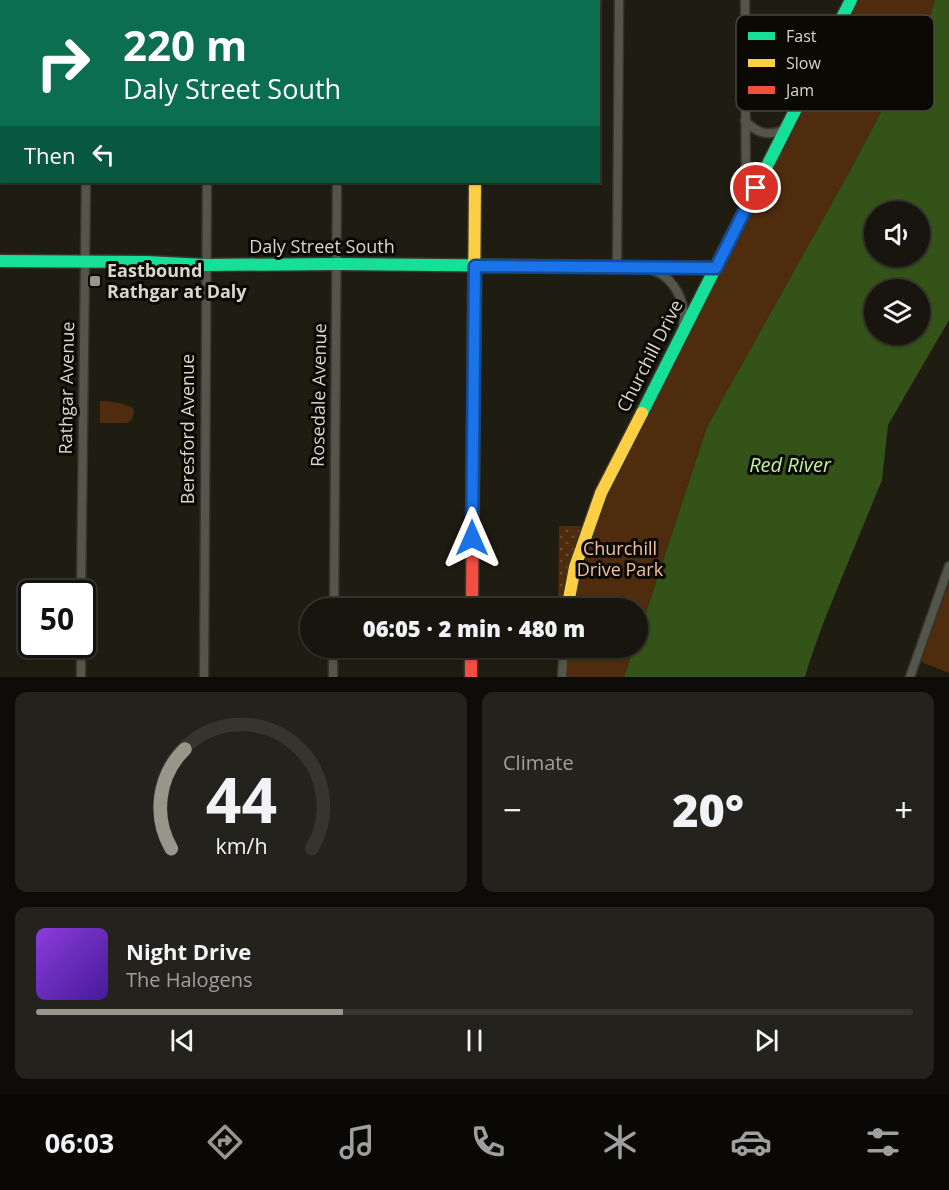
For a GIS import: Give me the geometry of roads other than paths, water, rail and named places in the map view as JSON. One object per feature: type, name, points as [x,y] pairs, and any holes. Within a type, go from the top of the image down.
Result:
[{"type":"street","points":[[617,266],[619,0]]},
{"type":"street","name":"Churchill Drive","points":[[844,15],[851,0]]},
{"type":"street","points":[[745,111],[746,207]]},
{"type":"street","name":"Churchill Drive","points":[[569,598],[575,567],[601,492],[796,111]]},
{"type":"street","points":[[745,121],[762,133],[774,134],[787,129]]},
{"type":"street","name":"Rathgar Avenue","points":[[81,580],[86,183]]},
{"type":"street","name":"Beresford Avenue","points":[[204,677],[207,183]]},
{"type":"street","name":"Rosedale Avenue","points":[[334,598],[337,183]]},
{"type":"street","points":[[472,598],[476,183]]},
{"type":"street","name":"Daly Street South","points":[[0,261],[716,268]]},
{"type":"street","name":"Daly Street South","points":[[644,267],[663,275],[681,298],[685,318],[682,333]]},
{"type":"street","points":[[910,677],[947,578],[949,566]]},
{"type":"street","points":[[81,658],[81,677]]},
{"type":"street","points":[[333,658],[333,677]]},
{"type":"street","points":[[471,658],[471,677]]},
{"type":"street","points":[[562,677],[563,658]]},
{"type":"water","name":"Red River","points":[[935,0],[949,0],[949,320],[888,425],[882,480],[824,621],[805,677],[624,677],[631,658],[648,658],[648,607],[707,427],[882,111],[934,111],[934,15],[930,15]]},
{"type":"place","name":"Eastbound Rathgar at Daly","points":[[95,281]]},
{"type":"park label","name":"Churchill Drive Park","points":[[620,559]]}]
